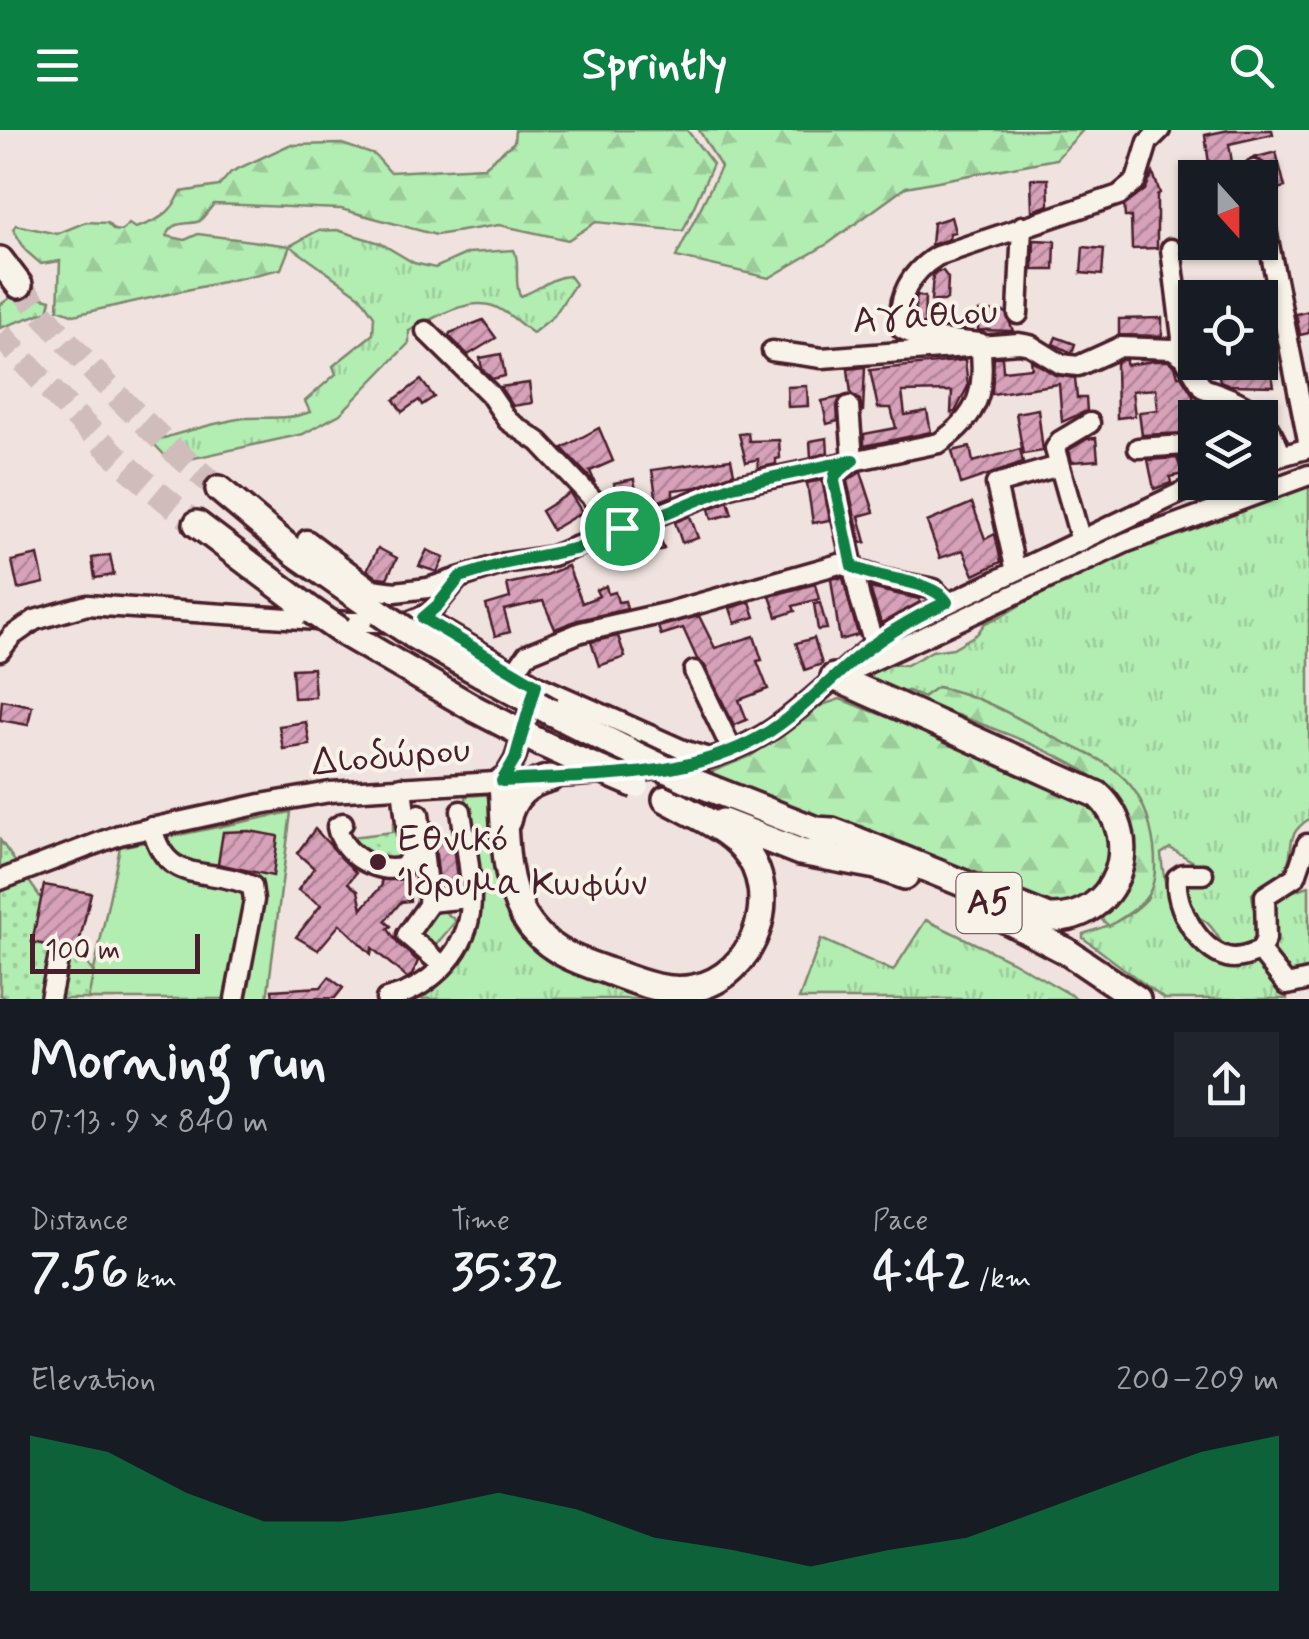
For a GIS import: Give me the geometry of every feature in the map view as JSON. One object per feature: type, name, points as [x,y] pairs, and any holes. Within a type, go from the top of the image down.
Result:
[{"type":"highway","points":[[0,260],[18,285]]},
{"type":"highway","name":"Α5","points":[[219,490],[295,553],[379,612],[418,626],[482,674],[551,712],[689,780],[1040,927],[1150,999]]},
{"type":"highway","name":"Α5","points":[[197,524],[341,631],[475,710],[666,799],[800,852],[876,866],[914,879],[1037,934],[1137,999]]},
{"type":"highway","points":[[816,830],[856,840],[1049,918],[1079,914],[1100,901],[1118,875],[1124,855],[1116,819],[1098,795],[834,677]]},
{"type":"highway","points":[[505,832],[510,807],[520,793],[550,778]]},
{"type":"highway","points":[[502,781],[509,871],[516,898],[526,920],[544,942],[577,960],[651,986],[692,988],[728,973],[746,953],[760,921],[761,888],[742,846],[666,799]]},
{"type":"street","points":[[307,540],[372,589],[382,592],[428,588],[506,563],[579,548],[733,486],[939,443],[960,429],[972,413],[984,371],[980,343],[918,337],[902,329],[904,292],[924,264],[937,256],[1088,207],[1125,191],[1139,176],[1150,140],[1160,130]]},
{"type":"street","points":[[1018,314],[1022,226]]},
{"type":"street","points":[[1171,249],[1178,306]]},
{"type":"street","points":[[1272,260],[1309,447],[1278,456]]},
{"type":"street","points":[[426,332],[490,393],[508,421],[539,442],[622,528]]},
{"type":"street","name":"Αγάθιου","points":[[772,351],[822,358],[893,355],[980,343],[1030,345],[1060,364],[1078,366],[1120,346],[1178,351]]},
{"type":"street","points":[[1197,380],[1202,388],[1236,399],[1258,414],[1281,455]]},
{"type":"street","points":[[849,406],[853,460]]},
{"type":"street","points":[[1081,540],[1056,444],[1090,423]]},
{"type":"street","points":[[1138,448],[1178,446]]},
{"type":"street","points":[[853,460],[835,475],[834,481],[874,644]]},
{"type":"street","points":[[1016,571],[996,484],[1059,466]]},
{"type":"street","points":[[834,677],[860,669],[1127,542],[1309,475]]},
{"type":"street","name":"Διοδώρου","points":[[0,880],[86,845],[152,827],[302,797],[402,786],[645,771],[712,758],[778,726],[874,644],[947,602],[1178,491]]},
{"type":"street","points":[[514,673],[527,654],[581,632],[669,612],[835,564],[934,589],[947,602]]},
{"type":"street","points":[[418,626],[460,577]]},
{"type":"street","points":[[0,651],[22,627],[35,620],[88,604],[400,623],[418,626],[536,685],[683,750],[712,758]]},
{"type":"street","points":[[694,670],[732,750]]},
{"type":"street","points":[[502,781],[515,759],[536,685]]},
{"type":"street","points":[[343,822],[337,827],[341,840],[368,864],[384,871],[404,867],[410,858],[402,786]]},
{"type":"street","points":[[386,999],[419,986],[443,966],[464,935],[470,898],[461,810]]},
{"type":"street","points":[[418,814],[428,902],[427,910],[408,937],[443,966]]},
{"type":"street","points":[[152,827],[160,854],[171,864],[252,886],[254,900],[236,999]]},
{"type":"street","points":[[1203,874],[1183,874],[1177,878],[1185,916],[1214,952],[1236,958],[1260,951],[1266,939],[1265,896],[1296,876],[1307,844]]},
{"type":"street","points":[[428,902],[470,898]]},
{"type":"street","points":[[1260,951],[1290,992],[1309,980]]},
{"type":"street","points":[[50,999],[58,960]]},
{"type":"green space","points":[[515,130],[687,130],[713,164],[683,231],[596,222],[568,240],[499,225],[436,235],[341,209],[214,204],[200,221],[177,225],[167,236],[185,240],[198,234],[290,246],[281,269],[74,315],[58,309],[60,261],[41,264],[26,251],[13,229],[16,225],[57,234],[86,222],[107,223],[121,231],[129,224],[135,228],[163,216],[181,192],[219,186],[231,172],[289,145],[342,144],[375,155],[390,172],[484,167],[514,142]]},
{"type":"green space","points":[[699,130],[1083,130],[1056,159],[906,187],[829,243],[769,278],[676,257],[721,167]]},
{"type":"green space","points":[[337,230],[380,243],[414,263],[435,268],[468,253],[514,250],[520,296],[562,277],[569,276],[575,284],[554,316],[533,333],[493,306],[472,304],[450,311],[409,331],[409,343],[340,414],[303,434],[172,463],[153,443],[238,419],[310,412],[305,401],[336,374],[333,366],[373,334],[374,316],[360,296],[290,246],[317,231]]},
{"type":"green space","points":[[18,292],[51,300],[48,311],[0,328],[0,305]]},
{"type":"green space","points":[[1309,478],[1309,819],[1293,837],[1282,873],[1252,894],[1257,923],[1254,942],[1243,949],[1228,950],[1205,921],[1184,908],[1179,892],[1188,881],[1209,880],[1207,870],[1170,848],[1161,854],[1170,900],[1186,933],[1207,946],[1258,962],[1269,970],[1287,999],[1164,999],[1083,938],[1083,934],[1126,916],[1148,898],[1124,778],[1082,752],[969,696],[938,687],[923,697],[908,691],[899,696],[862,680],[862,675],[878,664],[907,665],[932,651],[953,648],[977,634],[985,623],[1049,587],[1069,583],[1088,567],[1254,500],[1278,500],[1278,490]]},
{"type":"green space","points":[[937,687],[999,708],[1100,760],[1124,778],[1145,810],[1154,847],[1152,887],[1133,911],[1109,926],[1102,920],[1132,853],[1130,823],[1114,794],[1097,779],[1044,750],[899,696],[908,691],[923,697]]},
{"type":"green space","points":[[840,699],[1090,798],[1114,831],[1101,891],[1059,910],[706,774],[751,756],[822,705]]},
{"type":"green space","points":[[493,794],[510,907],[654,999],[402,999],[412,994],[475,911],[466,796]]},
{"type":"green space","points":[[291,812],[267,999],[88,999],[120,847]]},
{"type":"green space","points":[[396,822],[401,824],[403,861],[376,865],[344,838],[393,832]]},
{"type":"green space","points":[[0,840],[112,999],[7,999],[0,995]]},
{"type":"green space","points":[[1309,886],[1309,977],[1290,972],[1267,949],[1272,898]]},
{"type":"green space","points":[[439,907],[456,921],[434,947],[417,933]]},
{"type":"green space","points":[[926,920],[1012,961],[1078,999],[799,999],[821,939],[893,971]]},
{"type":"building","points":[[1229,130],[1272,130],[1273,134],[1229,144],[1232,160],[1208,160],[1205,135]]},
{"type":"building","points":[[1276,152],[1285,187],[1278,189],[1278,160],[1253,158]]},
{"type":"building","points":[[1153,173],[1160,193],[1157,248],[1132,249],[1131,217],[1125,217],[1124,206],[1145,190]]},
{"type":"building","points":[[1031,179],[1048,179],[1049,205],[1032,211]]},
{"type":"building","points":[[951,217],[955,232],[950,233],[949,239],[931,245],[933,223]]},
{"type":"building","points":[[1034,240],[1055,241],[1054,270],[1033,270]]},
{"type":"building","points":[[1083,247],[1104,249],[1102,275],[1081,273]]},
{"type":"building","points":[[943,271],[948,278],[944,301],[931,301],[933,275]]},
{"type":"building","points":[[917,295],[925,297],[924,325],[913,321]]},
{"type":"building","points":[[979,311],[1006,312],[1013,331],[978,330]]},
{"type":"building","points":[[1309,311],[1309,333],[1300,335],[1296,314]]},
{"type":"building","points":[[1162,318],[1162,336],[1119,335],[1119,319]]},
{"type":"building","points":[[483,320],[496,338],[468,355],[450,333]]},
{"type":"building","points":[[1056,337],[1075,344],[1072,353],[1053,344]]},
{"type":"building","points":[[501,354],[505,376],[492,379],[482,369],[480,358]]},
{"type":"building","points":[[994,357],[1002,357],[1003,371],[1032,368],[1031,360],[1055,375],[1075,378],[1077,398],[1086,398],[1087,411],[1062,422],[1059,384],[992,394]]},
{"type":"building","points":[[965,360],[968,386],[955,412],[951,413],[952,391],[902,392],[905,415],[927,411],[931,432],[864,446],[864,434],[896,428],[891,408],[878,408],[870,370]]},
{"type":"building","points":[[1168,361],[1175,366],[1178,380],[1184,380],[1193,400],[1178,400],[1178,433],[1142,435],[1139,412],[1158,410],[1156,389],[1132,391],[1135,416],[1117,418],[1116,363]]},
{"type":"building","points":[[865,367],[862,411],[860,400],[851,394],[848,369]]},
{"type":"building","points":[[421,380],[434,397],[422,405],[419,400],[402,412],[394,400]]},
{"type":"building","points":[[1273,380],[1274,386],[1230,385],[1220,381]]},
{"type":"building","points":[[529,383],[532,403],[513,406],[500,387]]},
{"type":"building","points":[[807,386],[808,406],[788,407],[787,387]]},
{"type":"building","points":[[841,397],[838,421],[827,424],[822,401]]},
{"type":"building","points":[[1038,409],[1043,451],[1023,454],[1016,413]]},
{"type":"building","points":[[599,428],[613,461],[590,471],[595,483],[562,448]]},
{"type":"building","points":[[748,433],[749,441],[779,440],[780,458],[776,464],[758,468],[758,459],[746,462],[739,434]]},
{"type":"building","points":[[827,438],[828,453],[811,457],[810,441]]},
{"type":"building","points":[[1096,438],[1098,460],[1072,462],[1069,450]]},
{"type":"building","points":[[970,447],[973,462],[1020,449],[1023,463],[961,484],[952,451]]},
{"type":"building","points":[[1177,458],[1178,475],[1170,477],[1171,483],[1154,489],[1148,460]]},
{"type":"building","points":[[731,459],[734,473],[697,487],[673,490],[673,496],[657,502],[652,470]]},
{"type":"building","points":[[861,472],[874,512],[859,516],[866,542],[861,543],[847,481]]},
{"type":"building","points":[[634,479],[639,509],[622,512],[614,483]]},
{"type":"building","points":[[822,480],[830,520],[813,523],[807,483]]},
{"type":"building","points":[[570,493],[582,512],[552,530],[541,511]]},
{"type":"building","points":[[728,501],[732,514],[712,519],[709,509]]},
{"type":"building","points":[[972,503],[985,539],[995,534],[1001,562],[974,575],[963,550],[940,558],[927,522]]},
{"type":"building","points":[[690,516],[698,538],[682,543],[675,522]]},
{"type":"building","points":[[657,529],[664,549],[650,554],[643,534]]},
{"type":"building","points":[[378,548],[397,558],[387,578],[367,570]]},
{"type":"building","points":[[427,550],[444,558],[437,572],[419,566]]},
{"type":"building","points":[[38,555],[44,583],[18,589],[12,561]]},
{"type":"building","points":[[110,555],[114,575],[95,578],[92,558]]},
{"type":"building","points":[[568,566],[582,603],[599,596],[596,590],[606,586],[608,594],[615,592],[618,602],[625,601],[627,609],[555,629],[543,601],[504,610],[510,632],[495,636],[486,605],[510,598],[507,584]]},
{"type":"building","points":[[843,578],[858,635],[840,640],[831,579]]},
{"type":"building","points":[[815,584],[819,599],[793,606],[795,611],[777,617],[770,596]]},
{"type":"building","points":[[870,588],[919,599],[920,602],[881,623]]},
{"type":"building","points":[[750,602],[755,617],[735,623],[730,608]]},
{"type":"building","points":[[820,603],[827,629],[818,630],[814,604]]},
{"type":"building","points":[[699,616],[715,648],[754,636],[762,660],[757,661],[768,689],[739,700],[747,720],[734,725],[683,628],[661,635],[658,627]]},
{"type":"building","points":[[618,636],[625,657],[599,666],[591,642]]},
{"type":"building","points":[[814,638],[822,664],[805,670],[796,643]]},
{"type":"building","points":[[313,668],[315,697],[294,698],[292,669]]},
{"type":"building","points":[[2,700],[32,706],[28,725],[0,720]]},
{"type":"building","points":[[306,722],[310,745],[283,749],[279,726]]},
{"type":"building","points":[[315,829],[356,873],[348,883],[358,891],[362,909],[382,885],[381,880],[408,879],[410,901],[401,902],[385,921],[398,944],[418,961],[412,975],[407,978],[372,948],[371,954],[340,924],[318,950],[296,937],[321,905],[298,890],[314,868],[297,853]]},
{"type":"building","points":[[223,832],[278,836],[273,876],[218,864]]},
{"type":"building","points":[[452,837],[458,887],[440,888],[434,839]]},
{"type":"building","points":[[44,885],[91,893],[77,952],[32,942]]},
{"type":"building","points":[[329,977],[343,988],[335,998],[273,999],[272,990],[321,987]]},
{"type":"tunnel","points":[[19,285],[114,392],[219,489]]},
{"type":"tunnel","points":[[0,334],[94,434],[197,524]]},
{"type":"place","name":"Εθνικό Ίδρυμα Κωφών","points":[[378,862]]},
{"type":"route","points":[[853,460],[835,475],[834,481],[852,566],[884,579],[934,589],[947,602],[874,644],[778,726],[732,750],[688,764],[645,771],[502,781],[515,759],[536,685],[423,618],[460,577],[579,548],[622,528],[733,486],[853,460]]}]
